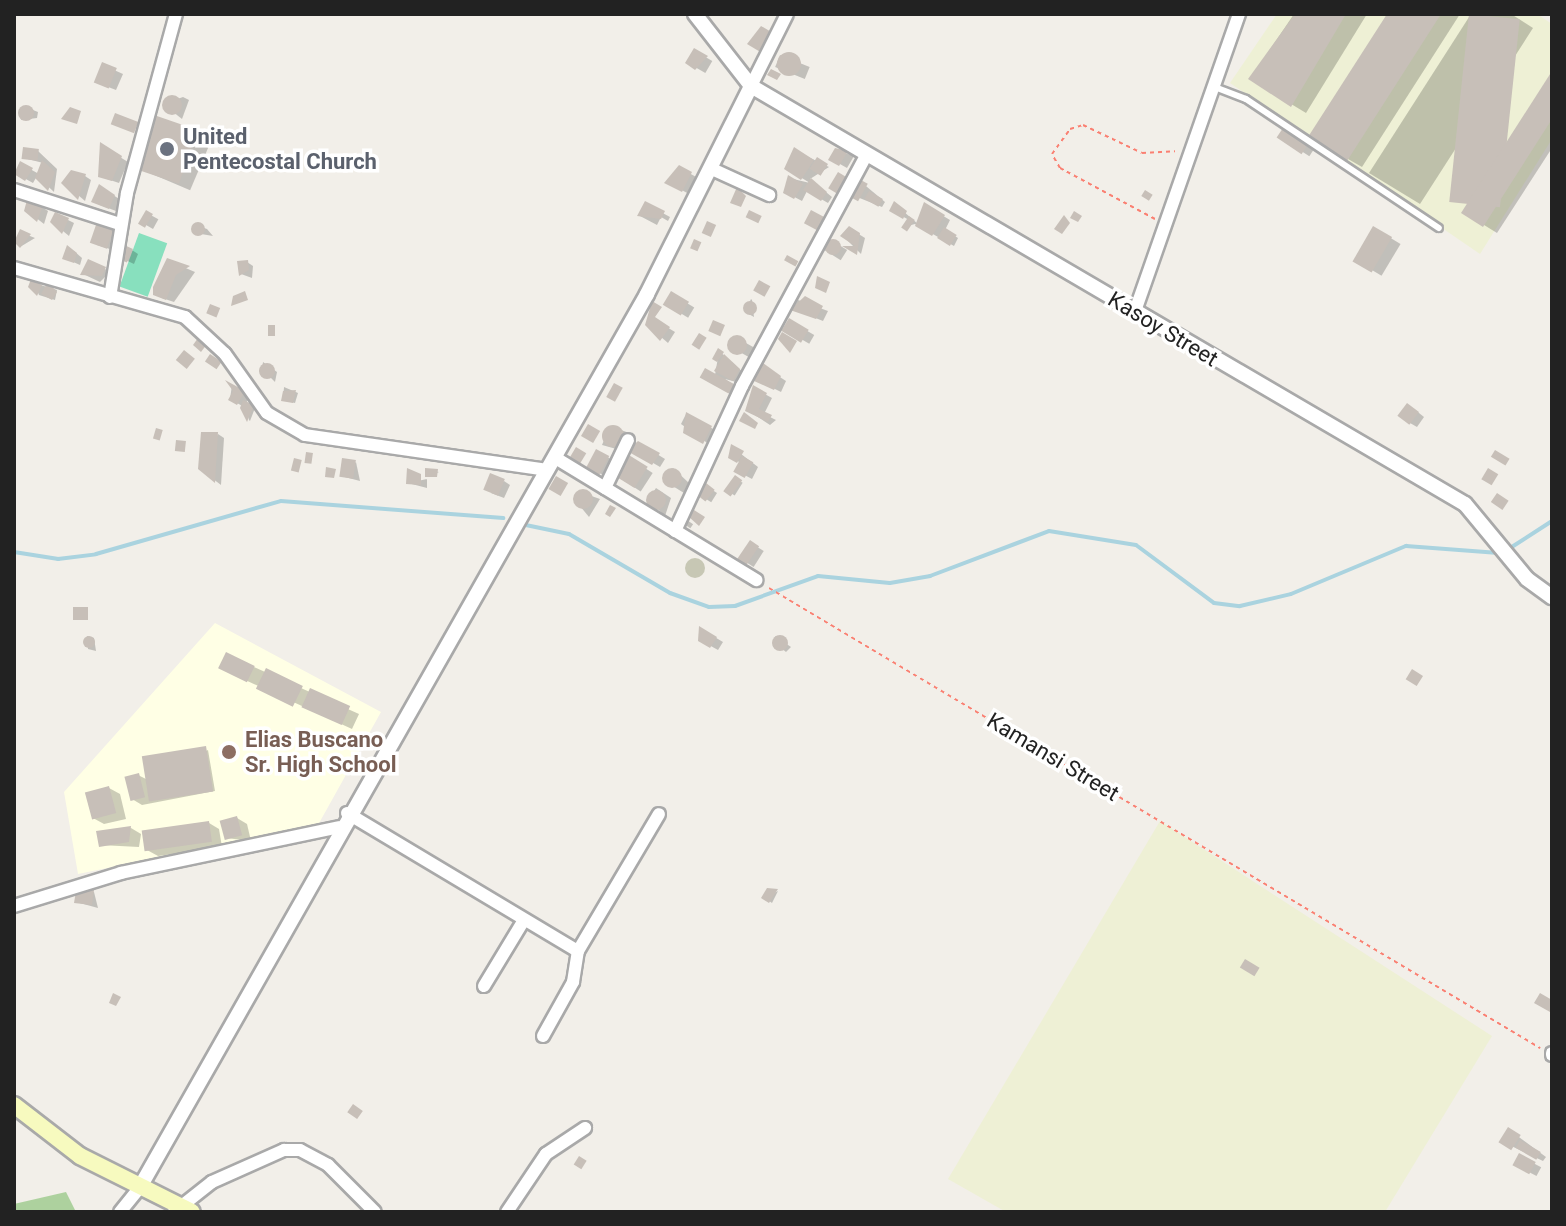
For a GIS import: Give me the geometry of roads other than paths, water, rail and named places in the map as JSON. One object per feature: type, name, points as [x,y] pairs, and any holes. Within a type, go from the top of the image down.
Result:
[{"type":"main road","points":[[14,1105],[80,1156],[182,1210]]},
{"type":"street","points":[[110,297],[120,224],[176,14]]},
{"type":"street","points":[[695,14],[751,86]]},
{"type":"street","points":[[120,1212],[140,1187],[542,469],[554,457],[712,169],[787,14]]},
{"type":"street","points":[[1135,311],[1161,223],[1239,14]]},
{"type":"street","name":"Kasoy Street","points":[[751,86],[1465,504],[1493,532],[1511,560],[1552,597]]},
{"type":"street","points":[[675,531],[748,373],[867,154]]},
{"type":"street","points":[[712,169],[769,195]]},
{"type":"street","points":[[14,190],[120,224]]},
{"type":"street","points":[[14,268],[197,326],[257,403],[290,429],[542,469]]},
{"type":"street","points":[[605,488],[628,440]]},
{"type":"street","points":[[554,457],[756,580]]},
{"type":"street","points":[[347,813],[578,951]]},
{"type":"street","points":[[543,1036],[573,982],[578,951],[659,814]]},
{"type":"street","points":[[14,906],[94,879],[339,827]]},
{"type":"street","points":[[484,986],[524,920]]},
{"type":"street","points":[[507,1212],[546,1154],[585,1128]]},
{"type":"street","points":[[182,1210],[263,1158],[300,1150],[328,1165],[375,1212]]},
{"type":"lane","points":[[1212,86],[1246,99],[1439,228]]},
{"type":"waterway","points":[[14,552],[58,559],[96,554],[281,501],[503,518]]},
{"type":"waterway","points":[[1507,550],[1552,521]]},
{"type":"waterway","points":[[521,524],[569,534],[670,593],[709,607],[735,606],[818,576],[890,583],[930,576],[1049,531],[1136,545],[1214,603],[1240,606],[1291,594],[1406,546],[1499,553]]},
{"type":"place","name":"United Pentecostal Church","points":[[167,149]]},
{"type":"place","name":"Elias Buscano Sr. High School","points":[[229,752]]}]
